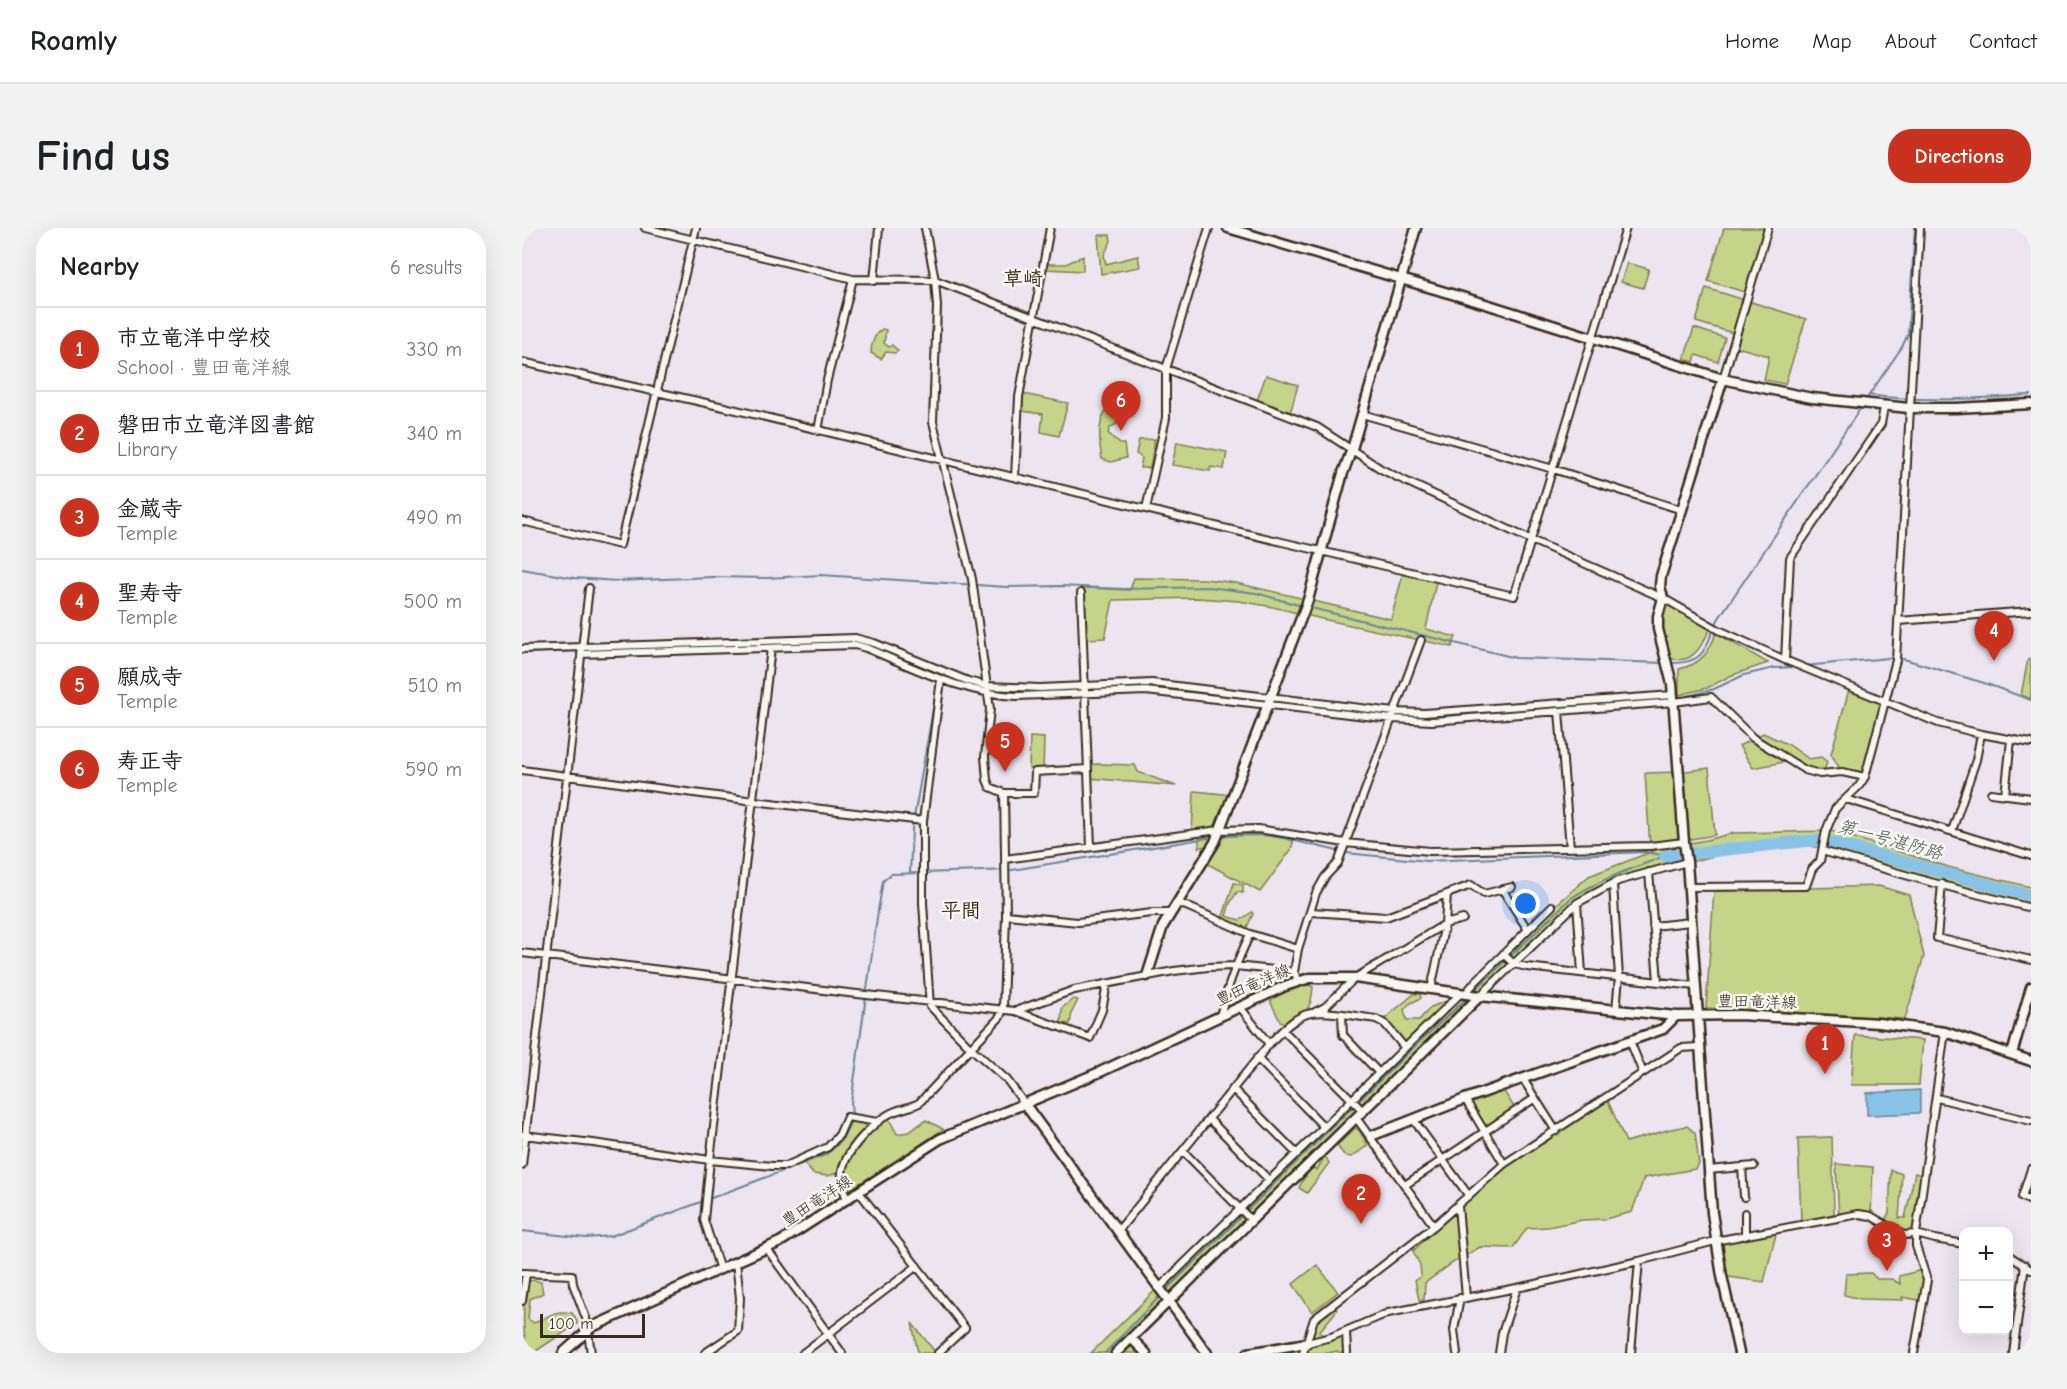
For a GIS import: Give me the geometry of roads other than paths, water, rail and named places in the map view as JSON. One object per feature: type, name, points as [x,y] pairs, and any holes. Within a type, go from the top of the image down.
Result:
[{"type":"street","points":[[645,228],[853,279],[935,280],[1317,427],[1381,469],[1399,478],[1530,540],[1663,598],[1719,630],[1785,660],[1938,723],[2031,743]]},
{"type":"street","points":[[522,521],[620,545],[696,228]]},
{"type":"street","points":[[874,281],[879,228]]},
{"type":"street","points":[[925,228],[935,280],[937,306],[933,422],[972,579],[988,694],[990,722],[985,757],[987,780],[990,786],[1004,793],[1034,793],[1035,772],[1088,770]]},
{"type":"street","points":[[1015,477],[1019,397],[1050,228]]},
{"type":"street","points":[[1146,509],[1166,418],[1166,369],[1209,228]]},
{"type":"street","points":[[1228,228],[1723,379],[1801,396],[1884,407],[1956,408],[2031,404]]},
{"type":"street","points":[[1147,976],[1154,950],[1170,913],[1214,844],[1308,600],[1416,228]]},
{"type":"street","points":[[522,362],[1514,596],[1626,228]]},
{"type":"street","points":[[1739,1353],[1715,1241],[1674,698],[1658,629],[1658,616],[1663,598],[1660,586],[1661,576],[1768,228]]},
{"type":"street","points":[[1688,887],[1806,886],[1812,869],[1820,861],[1826,831],[1835,809],[1865,777],[1896,660],[1920,228]]},
{"type":"street","points":[[818,431],[830,367],[853,279]]},
{"type":"street","points":[[1785,660],[1790,558],[1881,424],[1884,407]]},
{"type":"street","points":[[1362,414],[1553,469],[1682,510]]},
{"type":"street","points":[[522,1165],[589,588]]},
{"type":"street","points":[[1081,592],[1091,847]]},
{"type":"street","points":[[1898,621],[2031,611]]},
{"type":"street","points":[[582,650],[855,638],[987,686],[1016,689],[1152,684],[1268,701]]},
{"type":"street","points":[[1299,981],[1294,972],[1298,949],[1317,893],[1325,877],[1338,863],[1421,640]]},
{"type":"street","points":[[522,649],[771,648],[855,645],[941,679],[988,694],[1017,696],[1146,691],[1268,701],[1432,721],[1558,711],[1674,698]]},
{"type":"street","points":[[720,1270],[704,1220],[771,648]]},
{"type":"street","points":[[941,679],[923,821],[923,903],[930,1006],[970,1047],[1007,1080],[1207,1353]]},
{"type":"street","points":[[1393,715],[1711,697],[1753,738],[1805,770],[1820,774],[1842,772],[1865,777]]},
{"type":"street","points":[[1558,711],[1570,848]]},
{"type":"street","points":[[1952,831],[1976,760],[1981,734]]},
{"type":"street","points":[[2005,795],[2011,740]]},
{"type":"street","points":[[522,770],[923,821]]},
{"type":"street","points":[[846,1200],[842,1174],[844,1166],[867,1131],[896,1111],[908,1109],[919,1103],[1000,1017],[1003,1009],[1006,915],[1004,793]]},
{"type":"street","points":[[1990,793],[2031,798]]},
{"type":"street","points":[[1846,799],[2031,856]]},
{"type":"street","points":[[1005,859],[1219,830],[1258,829],[1346,843],[1430,851],[1650,846],[1684,842]]},
{"type":"street","points":[[1823,849],[2031,908]]},
{"type":"street","points":[[1116,1353],[1577,903],[1612,884],[1687,862]]},
{"type":"street","points":[[1649,872],[1658,981]]},
{"type":"street","points":[[1612,884],[1619,977],[1616,1010]]},
{"type":"street","points":[[1942,884],[1936,938],[2031,960]]},
{"type":"street","points":[[1311,912],[1386,917],[1471,885],[1484,894],[1512,887]]},
{"type":"street","points":[[1502,889],[1528,930]]},
{"type":"street","points":[[1431,989],[1445,924],[1447,894]]},
{"type":"street","points":[[1177,902],[1250,934],[1298,949]]},
{"type":"street","points":[[1577,903],[1582,973]]},
{"type":"street","points":[[1159,1288],[1552,906]]},
{"type":"street","points":[[1006,915],[1077,922],[1170,913]]},
{"type":"street","points":[[1118,1231],[1257,1058],[1283,1030],[1304,1015],[1325,1008],[1355,978],[1445,924],[1462,919]]},
{"type":"street","points":[[1653,926],[1691,922]]},
{"type":"street","points":[[1220,1016],[1235,966],[1250,934]]},
{"type":"street","points":[[522,953],[1003,1009],[1015,1011],[1090,1038],[1102,1010],[1107,984]]},
{"type":"street","points":[[1503,954],[1514,964],[1695,986]]},
{"type":"street","points":[[1015,1011],[1074,990],[1208,967],[1235,966],[1294,972]]},
{"type":"street","name":"豊田竜洋線","points":[[563,1353],[588,1330],[767,1249],[940,1139],[1100,1072],[1240,1007],[1310,978],[1355,978],[1463,994],[1676,1016],[1739,1015],[1869,1022],[1945,1032],[2031,1060]]},
{"type":"street","points":[[2012,1054],[2031,987]]},
{"type":"street","points":[[1240,1007],[1269,1044]]},
{"type":"street","points":[[1315,1012],[1376,1019],[1384,1024],[1405,1048]]},
{"type":"street","points":[[1342,1015],[1343,1035],[1379,1074]]},
{"type":"street","points":[[1371,1136],[1465,1099],[1663,1029],[1676,1016]]},
{"type":"street","points":[[1283,1030],[1364,1112]]},
{"type":"street","points":[[1914,1353],[1927,1280],[1916,1246],[1916,1234],[1945,1032]]},
{"type":"street","points":[[1629,1041],[1643,1073]]},
{"type":"street","points":[[1304,1353],[1314,1318],[1434,1226],[1504,1164],[1681,1048],[1699,1047]]},
{"type":"street","points":[[1257,1058],[1324,1127]]},
{"type":"street","points":[[1523,1079],[1556,1131]]},
{"type":"street","points":[[1233,1089],[1297,1154]]},
{"type":"street","points":[[1405,1185],[1535,1098]]},
{"type":"street","points":[[1937,1098],[2031,1121]]},
{"type":"street","points":[[1465,1099],[1504,1164]]},
{"type":"street","points":[[524,1136],[593,1143],[710,1160],[786,1166],[828,1147],[839,1135],[846,1117],[878,1122]]},
{"type":"street","points":[[1209,1119],[1269,1180]]},
{"type":"street","points":[[1357,1119],[1434,1226]]},
{"type":"street","points":[[1413,1119],[1469,1196]]},
{"type":"street","points":[[1183,1151],[1252,1221]]},
{"type":"street","points":[[1708,1170],[1754,1166]]},
{"type":"street","points":[[1742,1167],[1744,1197]]},
{"type":"street","points":[[2031,1169],[2022,1197],[2031,1201]]},
{"type":"street","points":[[859,1192],[965,1328],[938,1353]]},
{"type":"street","points":[[1457,1353],[1454,1330],[1463,1298],[1458,1206]]},
{"type":"street","points":[[1745,1213],[1745,1236]]},
{"type":"street","points":[[1248,1353],[1331,1337],[1388,1313],[1517,1288],[1639,1261],[1715,1241],[1859,1214],[1871,1216],[1903,1235],[1916,1234],[1959,1243]]},
{"type":"street","points":[[767,1249],[842,1353]]},
{"type":"street","points":[[2013,1258],[2028,1267],[2013,1353]]},
{"type":"street","points":[[1631,1353],[1639,1261]]},
{"type":"street","points":[[705,1353],[738,1331],[740,1298],[736,1262]]},
{"type":"street","points":[[803,1353],[917,1266]]},
{"type":"street","points":[[522,1301],[524,1273],[572,1275],[573,1284],[586,1318],[591,1353]]},
{"type":"street","points":[[1499,1353],[1502,1333],[1517,1288]]},
{"type":"street","points":[[1346,1331],[1347,1353]]},
{"type":"street","points":[[1131,1338],[1146,1353]]},
{"type":"water","points":[[1920,1090],[1920,1113],[1867,1115],[1867,1093]]},
{"type":"waterway","points":[[1865,401],[1902,347],[1908,334],[1915,228]]},
{"type":"waterway","points":[[1869,395],[1930,399],[2031,395]]},
{"type":"waterway","points":[[1670,663],[1692,660],[1703,651],[1719,618],[1862,406]]},
{"type":"waterway","points":[[522,569],[574,578],[617,581],[821,575],[1007,587],[1060,586],[1123,589],[1209,587],[1256,593],[1302,606]]},
{"type":"waterway","points":[[1307,607],[1516,658],[1664,663]]},
{"type":"waterway","points":[[522,653],[849,642]]},
{"type":"waterway","points":[[858,643],[909,660]]},
{"type":"waterway","points":[[1804,666],[1889,658],[1904,659],[2031,700]]},
{"type":"waterway","points":[[1662,700],[1714,689],[1744,675],[1774,668],[1795,667]]},
{"type":"waterway","points":[[936,671],[970,685]]},
{"type":"waterway","points":[[910,873],[912,829],[936,692],[936,680]]},
{"type":"waterway","points":[[1104,690],[1147,688],[1265,701]]},
{"type":"waterway","points":[[990,690],[1029,693]]},
{"type":"waterway","points":[[1552,709],[1654,701]]},
{"type":"waterway","points":[[1271,702],[1402,717]]},
{"type":"waterway","points":[[1414,717],[1438,718]]},
{"type":"waterway","points":[[1223,836],[1264,835],[1346,853],[1427,861],[1645,852],[1662,855]]},
{"type":"waterway","points":[[852,1115],[851,1103],[878,911],[883,881],[891,874],[1012,870],[1208,838]]},
{"type":"waterway","name":"第一号湛防路","points":[[1665,856],[1826,841],[2031,896]]},
{"type":"waterway","points":[[1473,992],[1570,899],[1604,880],[1665,856]]},
{"type":"waterway","points":[[1165,1291],[1469,996]]},
{"type":"waterway","points":[[522,1231],[586,1238],[611,1236],[825,1155],[841,1140],[851,1120]]},
{"type":"waterway","points":[[1105,1353],[1161,1295]]},
{"type":"place","name":"寿正寺","points":[[1121,431]]},
{"type":"place","name":"聖寿寺","points":[[1994,661]]},
{"type":"place","name":"願成寺","points":[[1005,772]]},
{"type":"place","name":"市立竜洋中学校","points":[[1825,1074]]},
{"type":"place","name":"磐田市立竜洋図書館","points":[[1361,1224]]},
{"type":"place","name":"金蔵寺","points":[[1887,1271]]},
{"type":"district","name":"草崎","points":[[1023,278]]},
{"type":"district","name":"平間","points":[[961,910]]}]
